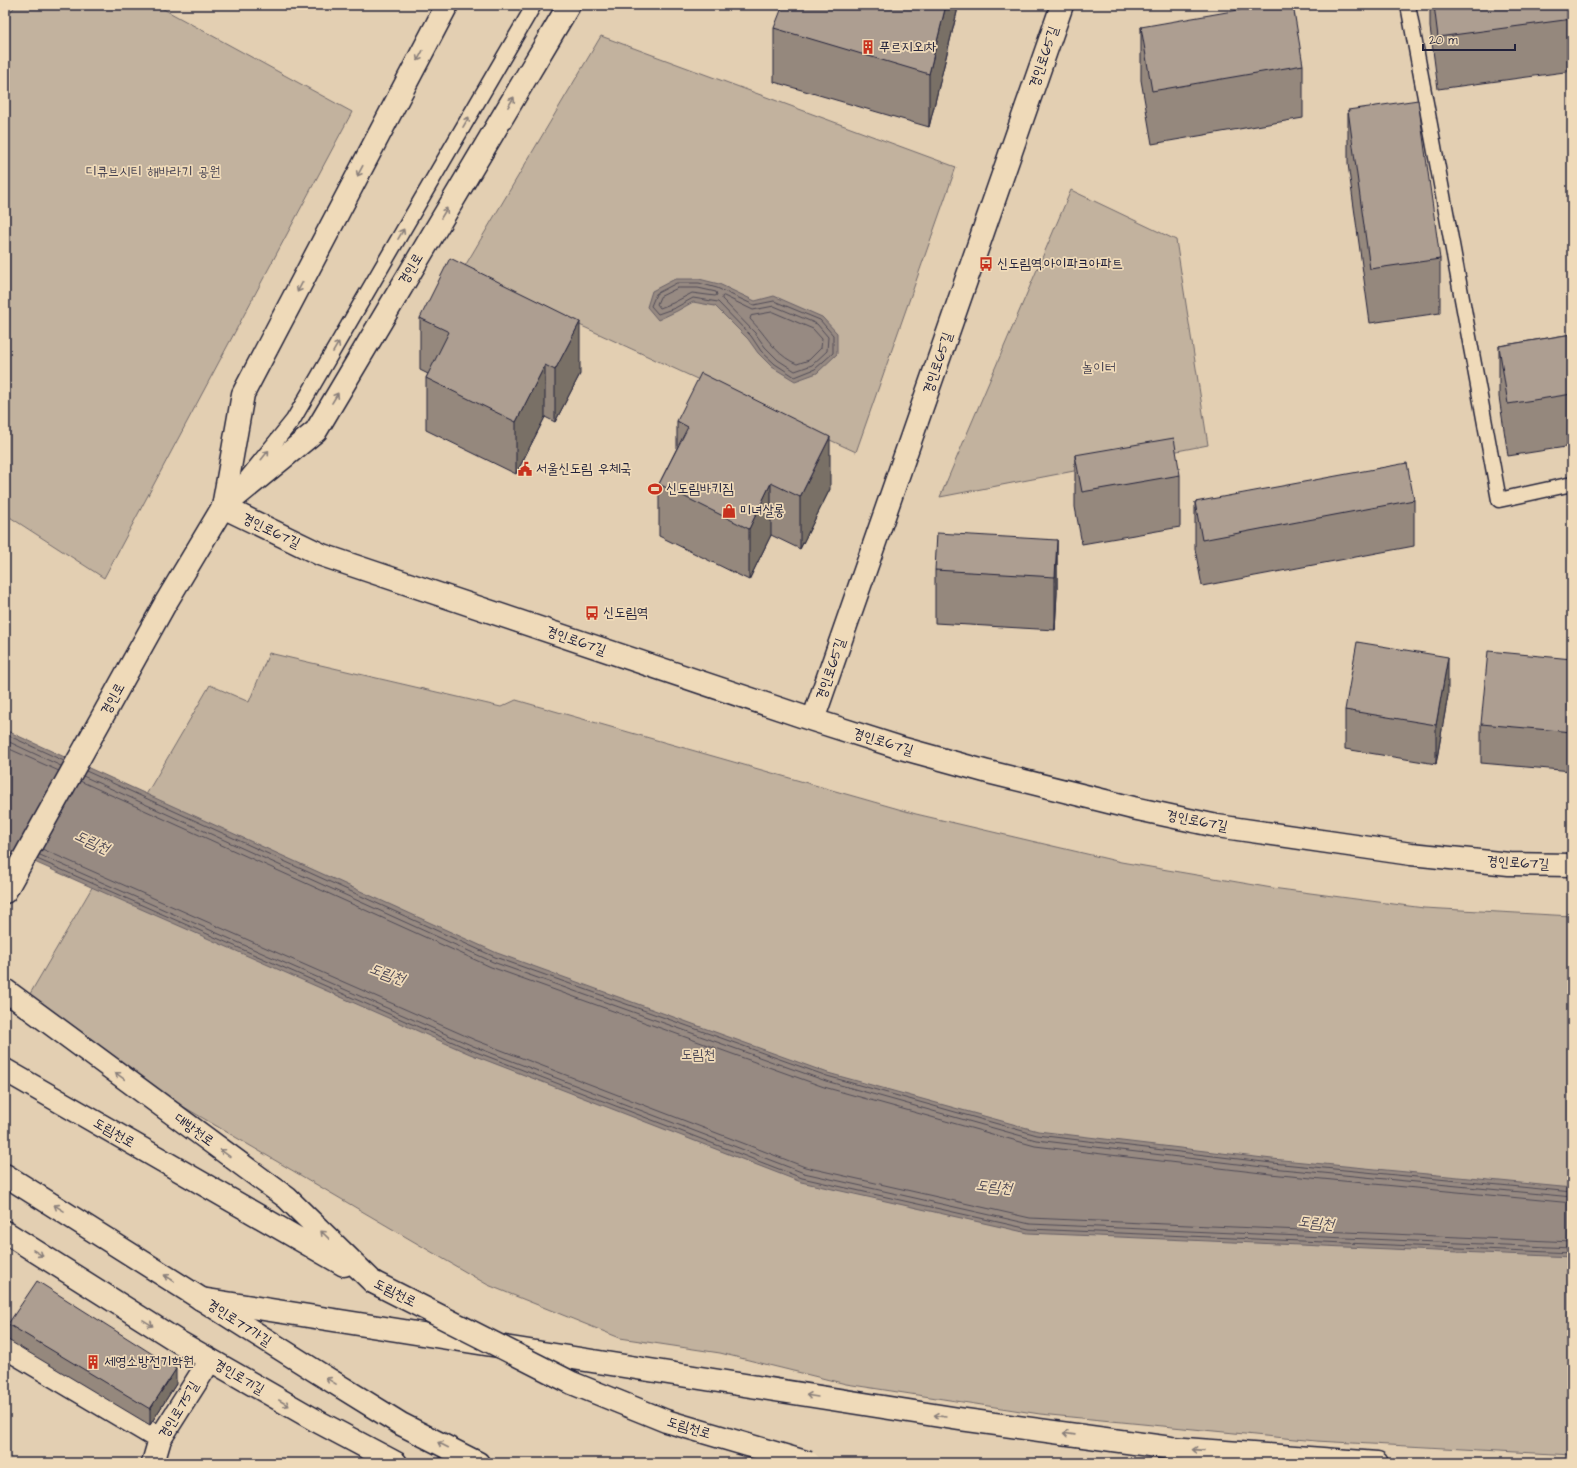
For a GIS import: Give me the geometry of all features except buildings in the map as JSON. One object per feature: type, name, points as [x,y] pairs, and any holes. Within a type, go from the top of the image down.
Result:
[{"type":"main road","name":"경인로","points":[[5,892],[165,604],[223,507],[316,431],[569,5]]},
{"type":"main road","name":"경인로65길","points":[[813,720],[1062,5]]},
{"type":"main road","name":"경인로","points":[[223,507],[243,394],[443,13]]},
{"type":"main road","name":"경인로67길","points":[[223,507],[322,555],[813,720],[901,748],[980,770],[1133,808],[1217,826],[1411,854],[1509,864],[1572,866]]},
{"type":"main road","name":"대방천로","points":[[5,990],[287,1198],[373,1282]]},
{"type":"main road","name":"도림천로","points":[[5,1070],[373,1282],[572,1383],[666,1421],[809,1463]]},
{"type":"main road","name":"경인로77가길","points":[[5,1175],[401,1424],[478,1463]]},
{"type":"main road","name":"경인로71길","points":[[5,1232],[179,1342],[315,1420],[396,1463]]},
{"type":"main road","points":[[201,1299],[982,1422],[1171,1448],[1377,1463]]},
{"type":"main road","points":[[5,1347],[160,1439]]},
{"type":"main road","name":"경인로75길","points":[[153,1463],[160,1439],[210,1360]]},
{"type":"lane","points":[[443,13],[453,5]]},
{"type":"lane","points":[[223,507],[293,420],[534,5]]},
{"type":"lane","points":[[1408,5],[1499,500],[1572,484]]},
{"type":"green space","name":"디큐브시티 해바라기 공원","points":[[16,5],[156,5],[352,112],[104,578],[5,514],[5,19]]},
{"type":"green space","points":[[601,36],[956,167],[856,452],[462,271]]},
{"type":"green space","name":"놀이터","points":[[1071,190],[1176,240],[1208,445],[940,497]]},
{"type":"green space","name":"도림천","points":[[269,653],[501,707],[516,700],[916,814],[1121,862],[1272,888],[1424,908],[1572,916],[1572,1455],[1316,1441],[1040,1414],[846,1384],[720,1353],[620,1338],[488,1285],[20,1011],[210,685],[249,702]]},
{"type":"water","points":[[675,279],[699,279],[719,284],[755,301],[774,296],[822,317],[837,333],[837,354],[817,373],[795,381],[772,367],[758,353],[748,339],[715,306],[693,302],[658,320],[647,307],[652,291]]},
{"type":"water","name":"도림천","points":[[5,730],[497,953],[828,1073],[1038,1131],[1272,1159],[1572,1188],[1572,1257],[1028,1233],[801,1182],[470,1054],[5,849]]},
{"type":"place","name":"푸르지오1차","points":[[868,47]]},
{"type":"place","name":"신도림역.아이파크아파트","points":[[986,264]]},
{"type":"place","name":"서울신도림 우체국","points":[[525,469]]},
{"type":"place","name":"신도림바키짐","points":[[655,489]]},
{"type":"place","name":"미녀살롱","points":[[729,511]]},
{"type":"place","name":"신도림역","points":[[592,613]]},
{"type":"place","name":"세영소방전기학원","points":[[93,1362]]}]
